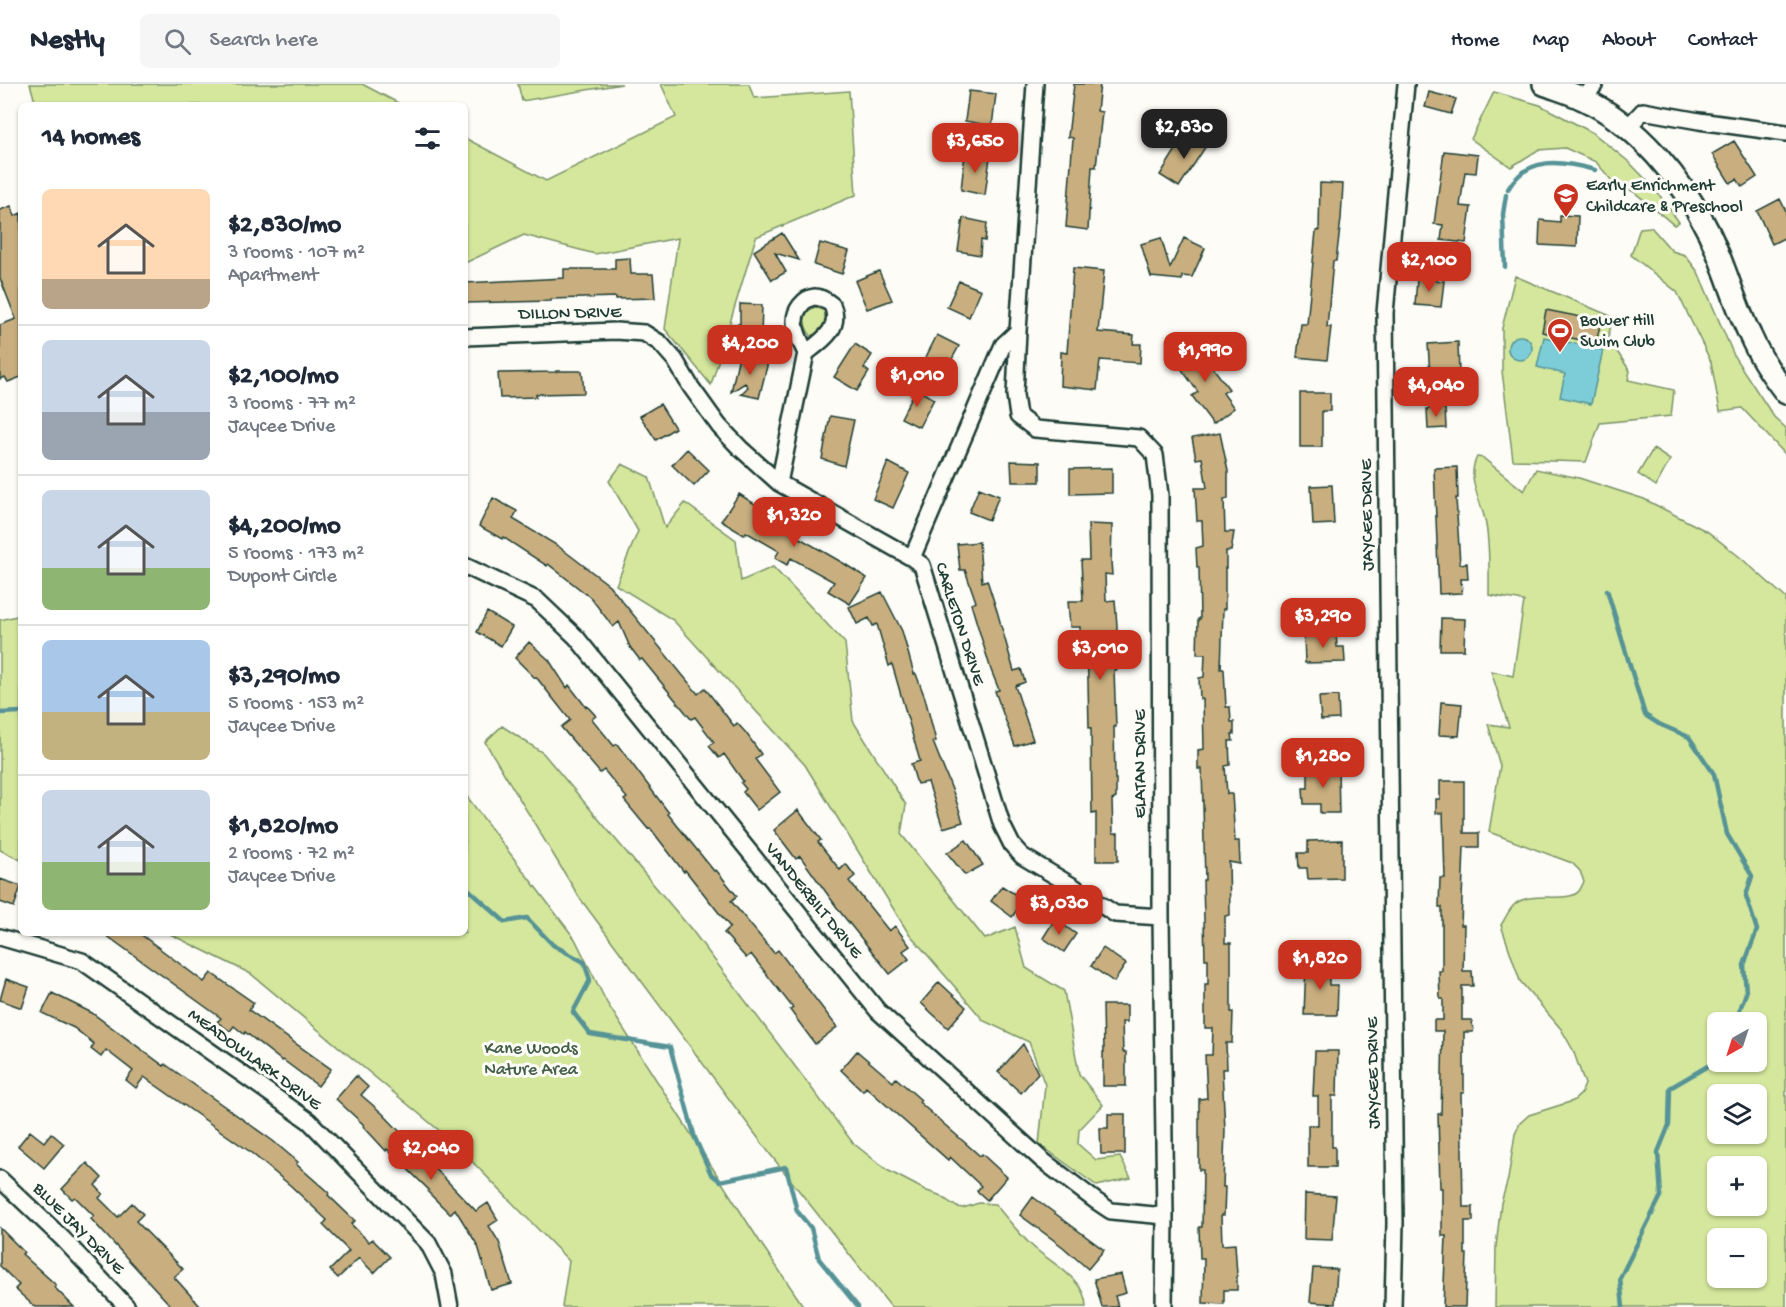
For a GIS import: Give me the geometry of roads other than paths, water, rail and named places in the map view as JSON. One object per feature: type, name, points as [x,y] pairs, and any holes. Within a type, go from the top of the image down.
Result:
[{"type":"main road","points":[[1544,84],[1590,92],[1665,166],[1690,199],[1709,234],[1750,336],[1772,375],[1786,393]]},
{"type":"street","points":[[1018,332],[1035,84]]},
{"type":"street","name":"JAYCEE DRIVE","points":[[1393,1307],[1395,1223],[1385,313],[1406,84]]},
{"type":"street","points":[[1628,127],[1643,111],[1786,133]]},
{"type":"street","name":"DILLON DRIVE","points":[[468,337],[616,331],[644,333],[660,343],[675,360],[719,426],[779,483],[912,558]]},
{"type":"street","name":"CARLETON DRIVE","points":[[1018,332],[1003,345],[912,558],[922,565],[1002,825],[1012,845],[1022,856],[1115,914],[1161,917]]},
{"type":"street","name":"ELATAN DRIVE","points":[[1018,332],[1015,395],[1018,416],[1035,429],[1140,438],[1155,455],[1160,495],[1164,1307]]},
{"type":"street","points":[[779,483],[806,353]]},
{"type":"street","name":"VANDERBILT DRIVE","points":[[468,567],[537,600],[576,637],[878,1011],[1042,1160],[1096,1201],[1111,1211],[1165,1216]]},
{"type":"street","name":"MEADOWLARK DRIVE","points":[[0,937],[82,961],[309,1121],[428,1243],[444,1274],[450,1307]]},
{"type":"street","name":"BLUE JAY DRIVE","points":[[0,1179],[63,1239],[127,1307]]},
{"type":"water","points":[[1520,336],[1529,339],[1532,348],[1529,357],[1520,360],[1511,357],[1508,348],[1511,339]]},
{"type":"water","points":[[1544,337],[1603,350],[1591,404],[1560,397],[1565,374],[1537,367]]},
{"type":"waterway","points":[[1508,189],[1525,170],[1547,163],[1570,164],[1595,170]]},
{"type":"waterway","points":[[1505,267],[1503,214],[1506,195]]},
{"type":"waterway","points":[[1607,590],[1645,715],[1689,737],[1714,774],[1727,834],[1752,876],[1746,896],[1757,930],[1744,965],[1746,993],[1739,1012]]},
{"type":"waterway","points":[[0,713],[18,712]]},
{"type":"waterway","points":[[468,889],[505,922],[527,918],[553,945],[584,962],[590,980],[573,1012],[590,1034],[670,1047],[695,1138],[711,1174],[720,1181],[786,1167],[797,1211],[811,1228],[819,1259],[858,1307]]},
{"type":"waterway","points":[[1623,1307],[1620,1278],[1661,1196],[1658,1152],[1669,1125],[1670,1088],[1707,1066]]},
{"type":"place","name":"Early Enrichment Childcare & Preschool","points":[[1566,219]]},
{"type":"place","name":"Bower Hill Swim Club","points":[[1560,354]]},
{"type":"park label","name":"Kane Woods Nature Area","points":[[531,1059]]}]
